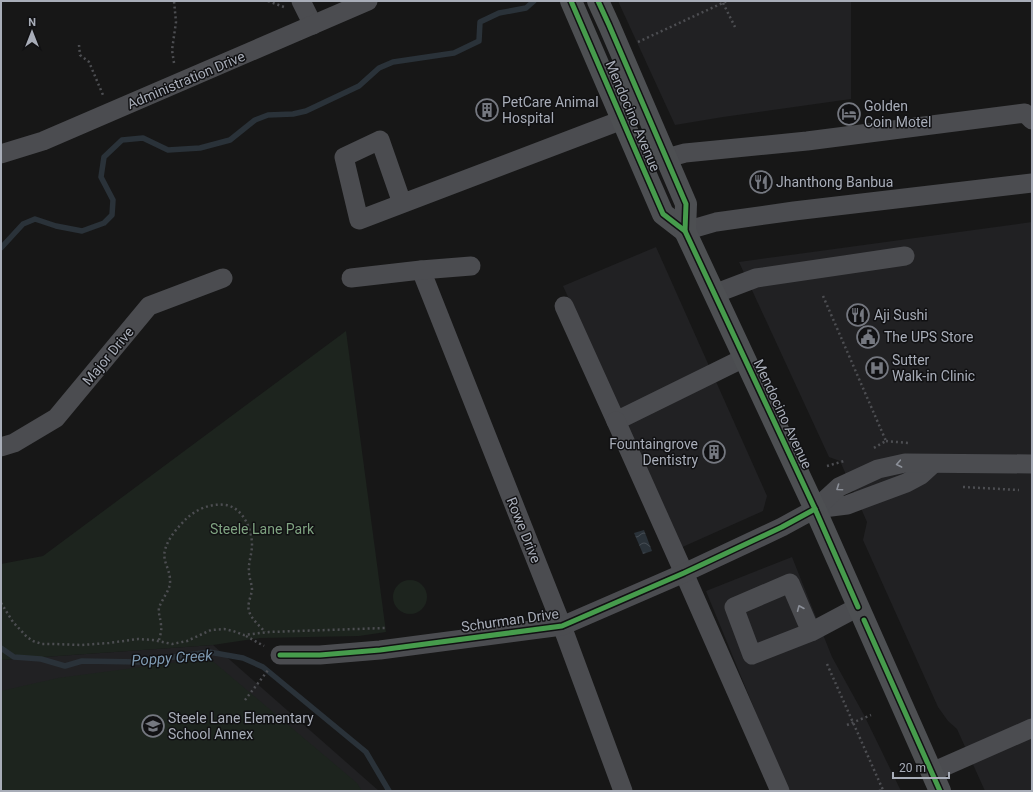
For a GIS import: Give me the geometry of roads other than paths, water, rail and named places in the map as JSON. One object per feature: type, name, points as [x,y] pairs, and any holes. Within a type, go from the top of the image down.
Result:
[{"type":"main road","name":"Mendocino Avenue","points":[[571,1],[663,214],[685,231]]},
{"type":"main road","name":"Mendocino Avenue","points":[[598,1],[686,204],[685,231],[815,509],[936,781]]},
{"type":"street","name":"Administration Drive","points":[[1,154],[43,141],[368,1]]},
{"type":"street","points":[[293,4],[313,25]]},
{"type":"street","points":[[667,158],[685,153],[807,141],[1025,113],[1032,120]]},
{"type":"street","points":[[402,203],[622,120]]},
{"type":"street","points":[[685,231],[716,222],[794,211],[1032,183]]},
{"type":"street","points":[[714,294],[756,278],[905,256]]},
{"type":"street","points":[[351,278],[471,266]]},
{"type":"street","name":"Rowe Drive","points":[[422,270],[562,626],[623,791]]},
{"type":"street","name":"Major Drive","points":[[1,447],[14,443],[56,418],[149,306],[223,278]]},
{"type":"street","points":[[564,306],[780,791]]},
{"type":"street","points":[[616,421],[744,358]]},
{"type":"street","points":[[815,509],[847,505],[906,483],[921,475],[933,464],[1032,464]]},
{"type":"street","name":"Schurman Drive","points":[[276,660],[380,650],[562,626],[684,573],[782,527],[815,509]]},
{"type":"street","points":[[811,632],[790,583],[734,607],[752,655],[811,632],[858,607]]},
{"type":"street","points":[[936,781],[1032,728]]},
{"type":"water","points":[[644,530],[652,551],[643,554],[634,533]]},
{"type":"waterway","points":[[1,248],[23,224],[35,219],[56,226],[82,231],[104,223],[112,215],[113,200],[101,177],[104,157],[122,140],[143,138],[168,150],[200,148],[230,140],[255,120],[268,115],[293,114],[306,111],[359,86],[379,68],[393,62],[454,53],[479,41],[480,22],[499,13],[526,8],[534,1]]},
{"type":"waterway","name":"Poppy Creek","points":[[1,648],[14,657],[41,659],[65,666],[82,661],[139,662],[209,652],[243,658],[263,667],[366,752],[389,791]]},
{"type":"place","name":"PetCare Animal Hospital","points":[[487,110]]},
{"type":"place","name":"Golden Coin Motel","points":[[849,114]]},
{"type":"place","name":"Jhanthong Banbua","points":[[761,182]]},
{"type":"place","name":"Aji Sushi","points":[[858,315]]},
{"type":"place","name":"The UPS Store","points":[[868,337]]},
{"type":"place","name":"Sutter Walk-in Clinic","points":[[877,368]]},
{"type":"place","name":"Fountaingrove Dentistry","points":[[714,452]]},
{"type":"place","name":"Steele Lane Elementary School Annex","points":[[153,726]]},
{"type":"park label","name":"Steele Lane Park","points":[[262,529]]}]
